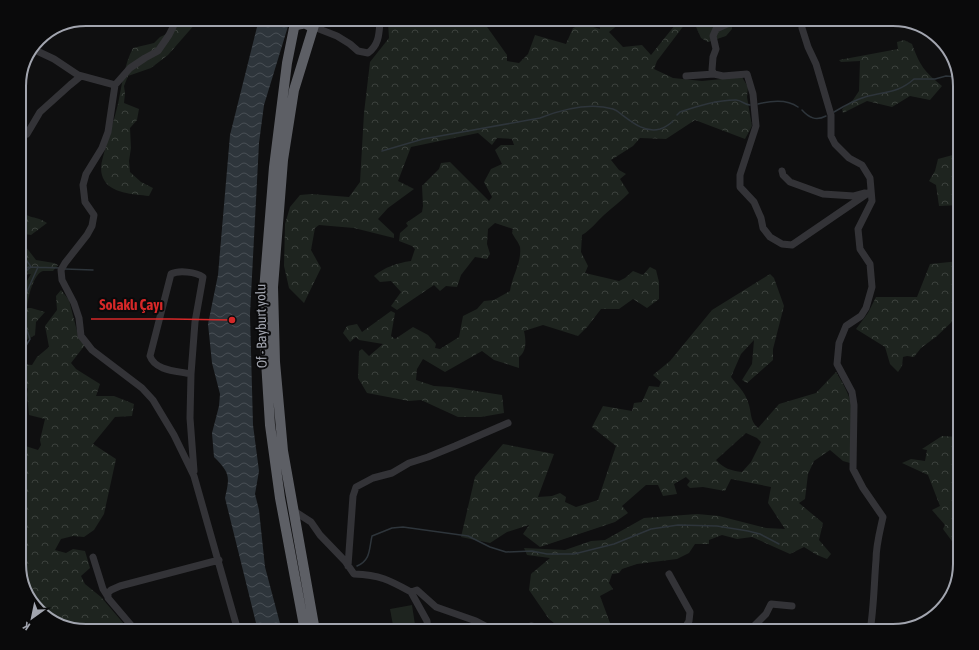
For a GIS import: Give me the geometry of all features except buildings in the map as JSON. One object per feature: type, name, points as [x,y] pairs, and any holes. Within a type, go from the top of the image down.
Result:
[{"type":"highway","name":"Of - Bayburt yolu","points":[[294,26],[287,63],[274,167],[264,291],[265,345],[270,425],[277,476],[304,624]]},
{"type":"highway","name":"Of - Bayburt yolu","points":[[314,26],[294,90],[283,160],[273,287],[275,362],[283,451],[314,624]]},
{"type":"highway","points":[[291,39],[301,45],[308,44]]},
{"type":"street","points":[[174,26],[158,51],[130,68],[115,85],[108,132],[102,148],[86,174],[83,185],[85,202],[94,215],[92,226],[61,270],[62,280],[74,303],[79,318],[81,336],[92,350],[142,388],[152,400],[174,435],[194,476],[236,624]]},
{"type":"street","points":[[314,26],[337,36],[358,51],[368,53],[374,49],[379,36],[380,26]]},
{"type":"street","points":[[714,74],[712,70],[713,57],[716,49],[713,36],[716,29],[723,26]]},
{"type":"street","points":[[802,26],[808,47],[816,64],[829,109],[831,136],[835,144],[849,158],[862,165],[870,178],[872,201],[858,229],[860,249],[870,264],[872,287],[866,308],[861,316],[846,326],[839,343],[837,364],[852,392],[854,405],[853,468],[863,488],[883,517],[878,541],[875,590],[871,624]]},
{"type":"street","points":[[38,51],[54,59],[81,76],[115,85]]},
{"type":"street","points":[[686,76],[747,74],[753,94],[756,126],[740,175],[740,187],[754,202],[761,218],[763,228],[770,237],[782,244],[792,245],[871,191]]},
{"type":"street","points":[[27,134],[40,112],[81,76]]},
{"type":"street","points":[[782,171],[783,175],[790,182],[823,194],[854,196],[871,191]]},
{"type":"street","points":[[191,374],[159,366],[152,362],[150,356],[171,274],[175,272],[197,273],[203,277],[195,322],[191,374],[190,418],[194,476]]},
{"type":"street","points":[[348,566],[353,496],[356,487],[373,478],[392,473],[409,463],[455,446],[508,423]]},
{"type":"street","points":[[294,511],[311,522],[320,535],[334,549],[354,574],[373,575],[384,578],[411,592],[427,624]]},
{"type":"street","points":[[93,557],[103,589],[108,598],[130,624]]},
{"type":"street","points":[[108,598],[108,593],[111,590],[120,586],[219,560]]},
{"type":"street","points":[[669,574],[690,612],[687,624]]},
{"type":"street","points":[[411,592],[417,590],[436,607],[482,624]]},
{"type":"street","points":[[756,624],[766,614],[771,604],[792,606]]},
{"type":"green space","points":[[177,26],[193,26],[168,55],[151,68],[128,76],[124,86],[124,103],[139,109],[137,120],[130,128],[130,172],[141,182],[153,188],[149,196],[123,192],[106,183],[101,173],[101,165],[116,111],[127,61],[133,48],[154,43],[160,37],[173,31]]},
{"type":"green space","points":[[388,26],[486,26],[507,55],[507,61],[519,63],[528,54],[535,35],[566,44],[573,28],[578,26],[590,26],[600,29],[600,26],[617,26],[609,32],[623,47],[642,45],[651,55],[674,26],[683,26],[657,61],[654,69],[673,78],[702,81],[742,77],[748,87],[747,97],[752,126],[745,139],[695,120],[666,139],[640,138],[633,146],[611,160],[619,170],[626,174],[620,179],[629,193],[582,235],[581,252],[588,266],[585,273],[619,281],[633,271],[643,275],[650,267],[656,270],[659,282],[659,299],[647,308],[633,299],[619,309],[601,309],[578,336],[543,325],[524,331],[525,349],[519,357],[519,368],[494,360],[482,351],[445,372],[423,359],[417,369],[416,380],[434,386],[502,395],[504,413],[481,417],[458,417],[421,400],[409,401],[367,393],[358,378],[359,351],[362,349],[369,356],[383,344],[359,340],[356,337],[350,342],[343,333],[347,326],[357,324],[362,332],[391,311],[395,313],[391,336],[395,339],[413,327],[428,335],[436,344],[435,348],[440,349],[459,337],[463,316],[477,309],[484,301],[494,300],[510,291],[520,258],[520,247],[512,233],[513,229],[495,223],[488,229],[487,244],[490,254],[487,259],[475,257],[461,275],[457,287],[446,286],[440,291],[434,285],[397,310],[391,306],[401,292],[391,281],[380,282],[374,276],[391,266],[411,261],[415,249],[412,246],[399,241],[400,233],[408,226],[406,223],[422,212],[422,186],[439,169],[441,163],[450,162],[489,201],[492,197],[484,182],[491,169],[502,164],[495,150],[501,145],[514,145],[512,139],[497,138],[492,145],[478,133],[411,147],[398,181],[414,189],[388,208],[378,219],[394,234],[394,238],[354,228],[319,225],[315,228],[311,250],[321,268],[304,303],[289,288],[284,266],[285,224],[290,207],[300,195],[311,194],[349,197],[360,182],[364,113],[370,62],[389,38]]},
{"type":"green space","points":[[696,26],[732,26],[732,29],[726,36],[708,42],[701,38]]},
{"type":"green space","points":[[904,40],[912,44],[923,68],[942,86],[930,100],[910,96],[892,107],[867,101],[843,113],[842,109],[853,100],[859,91],[860,61],[841,62],[839,60],[898,49],[897,42]]},
{"type":"green space","points":[[953,155],[953,205],[939,206],[936,185],[929,181],[935,171],[938,159]]},
{"type":"green space","points":[[26,215],[47,223],[31,235],[26,234]]},
{"type":"green space","points":[[26,247],[36,260],[58,265],[53,271],[43,271],[39,273],[34,281],[27,308],[45,312],[36,322],[35,335],[26,340],[26,282],[31,274],[26,274]]},
{"type":"green space","points":[[953,262],[953,321],[937,336],[921,348],[914,357],[903,357],[902,366],[898,372],[890,364],[885,347],[856,329],[868,313],[876,297],[917,297],[930,264]]},
{"type":"green space","points":[[770,274],[774,278],[784,306],[773,349],[773,360],[747,383],[742,380],[752,364],[754,340],[741,354],[731,377],[747,398],[753,422],[758,428],[779,404],[816,393],[836,372],[846,389],[853,413],[850,463],[843,461],[830,450],[814,461],[808,474],[805,499],[799,503],[823,523],[819,540],[831,554],[827,559],[804,547],[790,554],[752,537],[737,539],[722,535],[709,540],[709,544],[695,544],[689,553],[677,559],[637,564],[622,569],[619,573],[612,574],[609,583],[613,589],[600,596],[610,624],[555,624],[549,619],[529,590],[531,574],[550,558],[527,555],[524,548],[565,550],[591,541],[605,540],[644,518],[697,514],[719,516],[766,528],[785,529],[768,503],[771,487],[731,479],[725,491],[703,487],[690,488],[687,485],[690,481],[686,477],[674,484],[677,494],[663,496],[658,485],[646,485],[622,506],[628,513],[615,522],[540,547],[523,534],[529,525],[507,532],[490,543],[461,537],[475,477],[503,444],[554,454],[538,497],[552,496],[560,493],[566,497],[565,502],[576,507],[598,500],[616,446],[592,427],[603,406],[632,411],[634,403],[642,402],[649,386],[659,387],[661,382],[653,375],[670,361],[712,310]],"holes":[[[746,433],[757,438],[761,442],[751,462],[742,472],[728,469],[716,460]]]},
{"type":"green space","points":[[61,290],[69,300],[78,335],[85,345],[71,363],[76,369],[100,384],[96,396],[114,396],[134,404],[132,416],[115,417],[93,444],[116,459],[104,514],[94,530],[84,537],[73,536],[61,539],[55,550],[66,553],[73,549],[85,551],[90,568],[81,576],[85,584],[101,597],[124,624],[86,624],[70,622],[59,618],[52,613],[52,598],[36,598],[29,583],[26,568],[26,446],[38,450],[41,445],[40,440],[45,419],[29,415],[27,394],[28,388],[26,390],[26,364],[32,365],[37,357],[49,347],[45,326],[57,310],[56,296]]},
{"type":"green space","points":[[942,436],[953,437],[953,543],[943,529],[945,525],[932,510],[940,506],[928,475],[902,463],[911,459],[925,461],[927,450],[922,449]]},
{"type":"green space","points":[[412,605],[415,624],[393,624],[390,609]]},
{"type":"water","points":[[257,26],[288,26],[264,105],[259,143],[250,314],[253,425],[259,471],[255,494],[259,510],[265,567],[280,624],[256,624],[225,498],[228,485],[226,471],[214,457],[212,433],[219,406],[220,394],[212,363],[208,324],[218,275],[230,135]]},
{"type":"waterway","points":[[834,112],[861,98],[896,90],[914,79],[935,79],[946,76],[952,76]]},
{"type":"waterway","points":[[677,115],[680,112],[729,100],[738,100],[750,105]]},
{"type":"waterway","points":[[758,104],[768,102],[784,102],[794,104],[798,107]]},
{"type":"waterway","points":[[382,151],[423,139],[540,118],[567,109],[585,106],[613,109],[635,124],[649,130],[662,128],[673,121]]},
{"type":"waterway","points":[[802,110],[813,118],[822,118],[826,116]]},
{"type":"waterway","points":[[26,260],[31,267],[60,268]]},
{"type":"waterway","points":[[26,271],[31,267]]},
{"type":"waterway","points":[[26,294],[38,267]]},
{"type":"waterway","points":[[65,269],[93,270]]},
{"type":"waterway","points":[[26,328],[30,339],[26,346]]},
{"type":"waterway","points":[[357,566],[365,561],[370,550],[372,536],[392,528],[403,527],[468,536],[490,547],[506,552],[532,551],[547,554],[574,554],[614,544],[651,529],[678,525],[717,526],[748,531],[760,534],[779,544]]},
{"type":"place","name":"Solaklı Çayı","points":[[232,320]]}]
